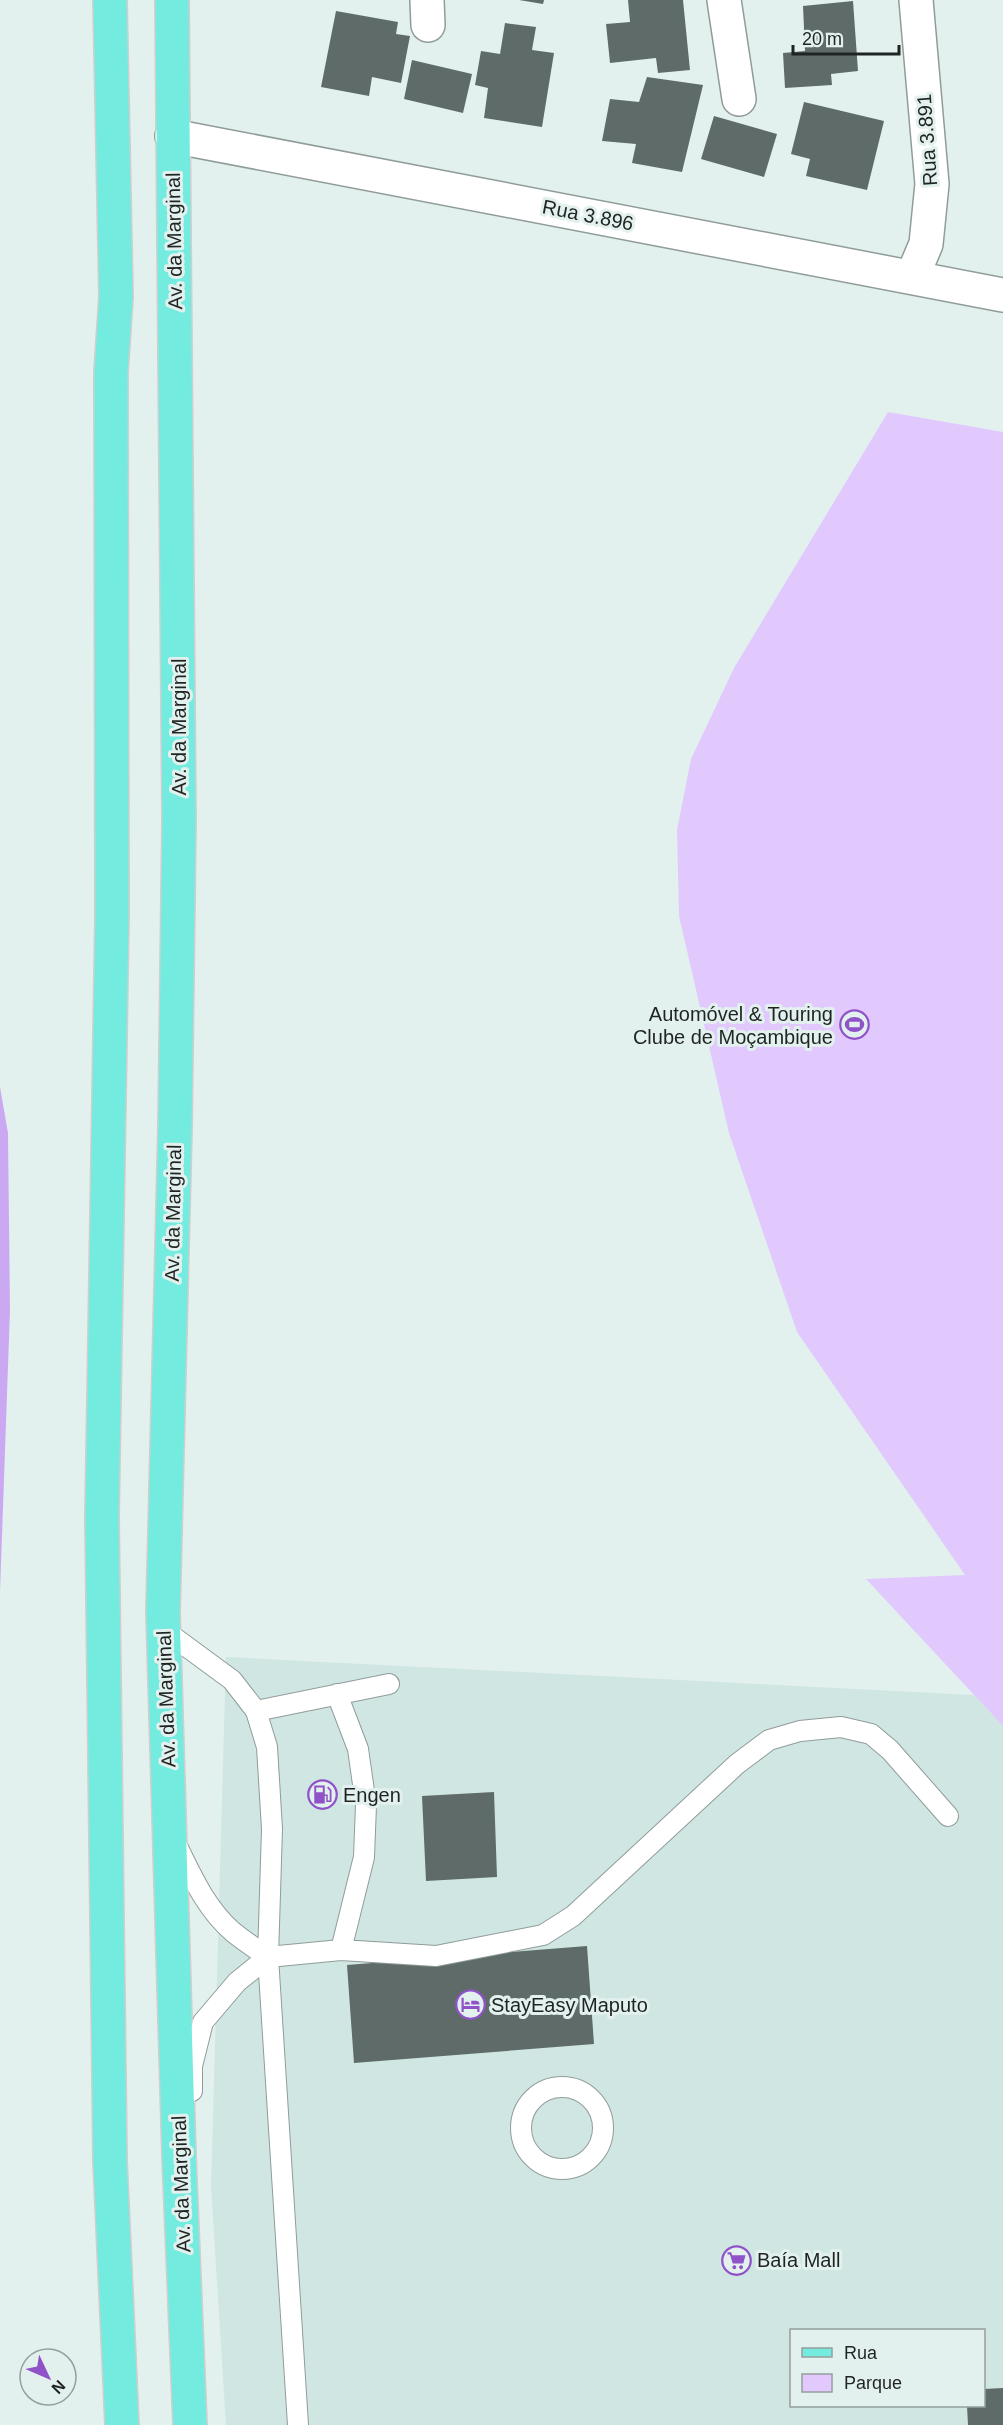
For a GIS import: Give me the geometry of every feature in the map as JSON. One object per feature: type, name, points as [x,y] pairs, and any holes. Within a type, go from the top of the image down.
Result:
[{"type":"main road","points":[[110,0],[116,297],[111,372],[112,916],[102,1517],[110,2160],[122,2425]]},
{"type":"main road","name":"Av. da Marginal","points":[[172,0],[179,821],[164,1629],[179,2156],[190,2425]]},
{"type":"street","points":[[724,0],[739,99]]},
{"type":"street","name":"Rua 3.891","points":[[912,277],[926,244],[932,184],[916,0]]},
{"type":"street","name":"Rua 3.896","points":[[172,136],[1003,295]]},
{"type":"lane","points":[[164,1629],[232,1680],[256,1711],[267,1747],[272,1828],[268,1957],[298,2425]]},
{"type":"lane","points":[[256,1711],[389,1684]]},
{"type":"lane","points":[[337,1694],[358,1749],[366,1804],[364,1857],[341,1950]]},
{"type":"lane","points":[[179,2156],[191,2137],[192,2066],[203,2022],[237,1982],[268,1957],[341,1950],[436,1956],[543,1935],[573,1916],[737,1764],[769,1740],[800,1731],[841,1727],[871,1734],[890,1750],[948,1816]]},
{"type":"lane","points":[[169,1831],[203,1898],[233,1932],[268,1957]]},
{"type":"lane","points":[[567,2086],[591,2097],[599,2107],[603,2121],[603,2136],[598,2149],[588,2160],[575,2167],[561,2170],[547,2167],[525,2148],[520,2122],[524,2110],[542,2091],[567,2086]]},
{"type":"shaded area","points":[[0,1087],[8,1133],[10,1310],[0,1592]]},
{"type":"shaded area","points":[[226,1657],[974,1695],[1003,1726],[1003,2425],[226,2425],[211,2187]]},
{"type":"green space","name":"Automóvel & Touring Clube de Moçambique","points":[[888,412],[1003,432],[1003,1726],[866,1579],[965,1575],[797,1332],[729,1133],[679,916],[677,830],[691,759],[734,668]]},
{"type":"building","points":[[519,0],[544,0],[543,4]]},
{"type":"building","points":[[628,0],[683,0],[690,70],[658,73],[656,58],[610,63],[606,24],[630,22]]},
{"type":"building","points":[[853,1],[858,71],[831,74],[832,85],[785,88],[783,53],[805,51],[803,6]]},
{"type":"building","points":[[336,11],[398,22],[396,34],[410,36],[401,83],[372,77],[369,96],[321,87]]},
{"type":"building","points":[[505,23],[536,27],[532,50],[554,53],[542,127],[484,118],[488,88],[475,85],[481,51],[500,54]]},
{"type":"building","points":[[412,60],[472,74],[463,113],[404,99]]},
{"type":"building","points":[[647,77],[703,85],[682,172],[632,163],[636,144],[602,141],[610,99],[639,102]]},
{"type":"building","points":[[804,102],[884,121],[867,190],[806,176],[810,159],[791,154]]},
{"type":"building","points":[[714,116],[777,134],[764,177],[701,159]]},
{"type":"building","points":[[494,1792],[497,1877],[426,1881],[422,1796]]},
{"type":"building","name":"StayEasy Maputo","points":[[587,1946],[594,2044],[354,2063],[347,1965]]},
{"type":"building","points":[[1003,2388],[1003,2425],[968,2425],[967,2407],[985,2407],[985,2389]]},
{"type":"place","name":"Automóvel & Touring Clube de Moçambique","points":[[854,1025]]},
{"type":"place","name":"Engen","points":[[322,1795]]},
{"type":"place","name":"StayEasy Maputo","points":[[470,2005]]},
{"type":"place","name":"Baía Mall","points":[[736,2260]]}]
